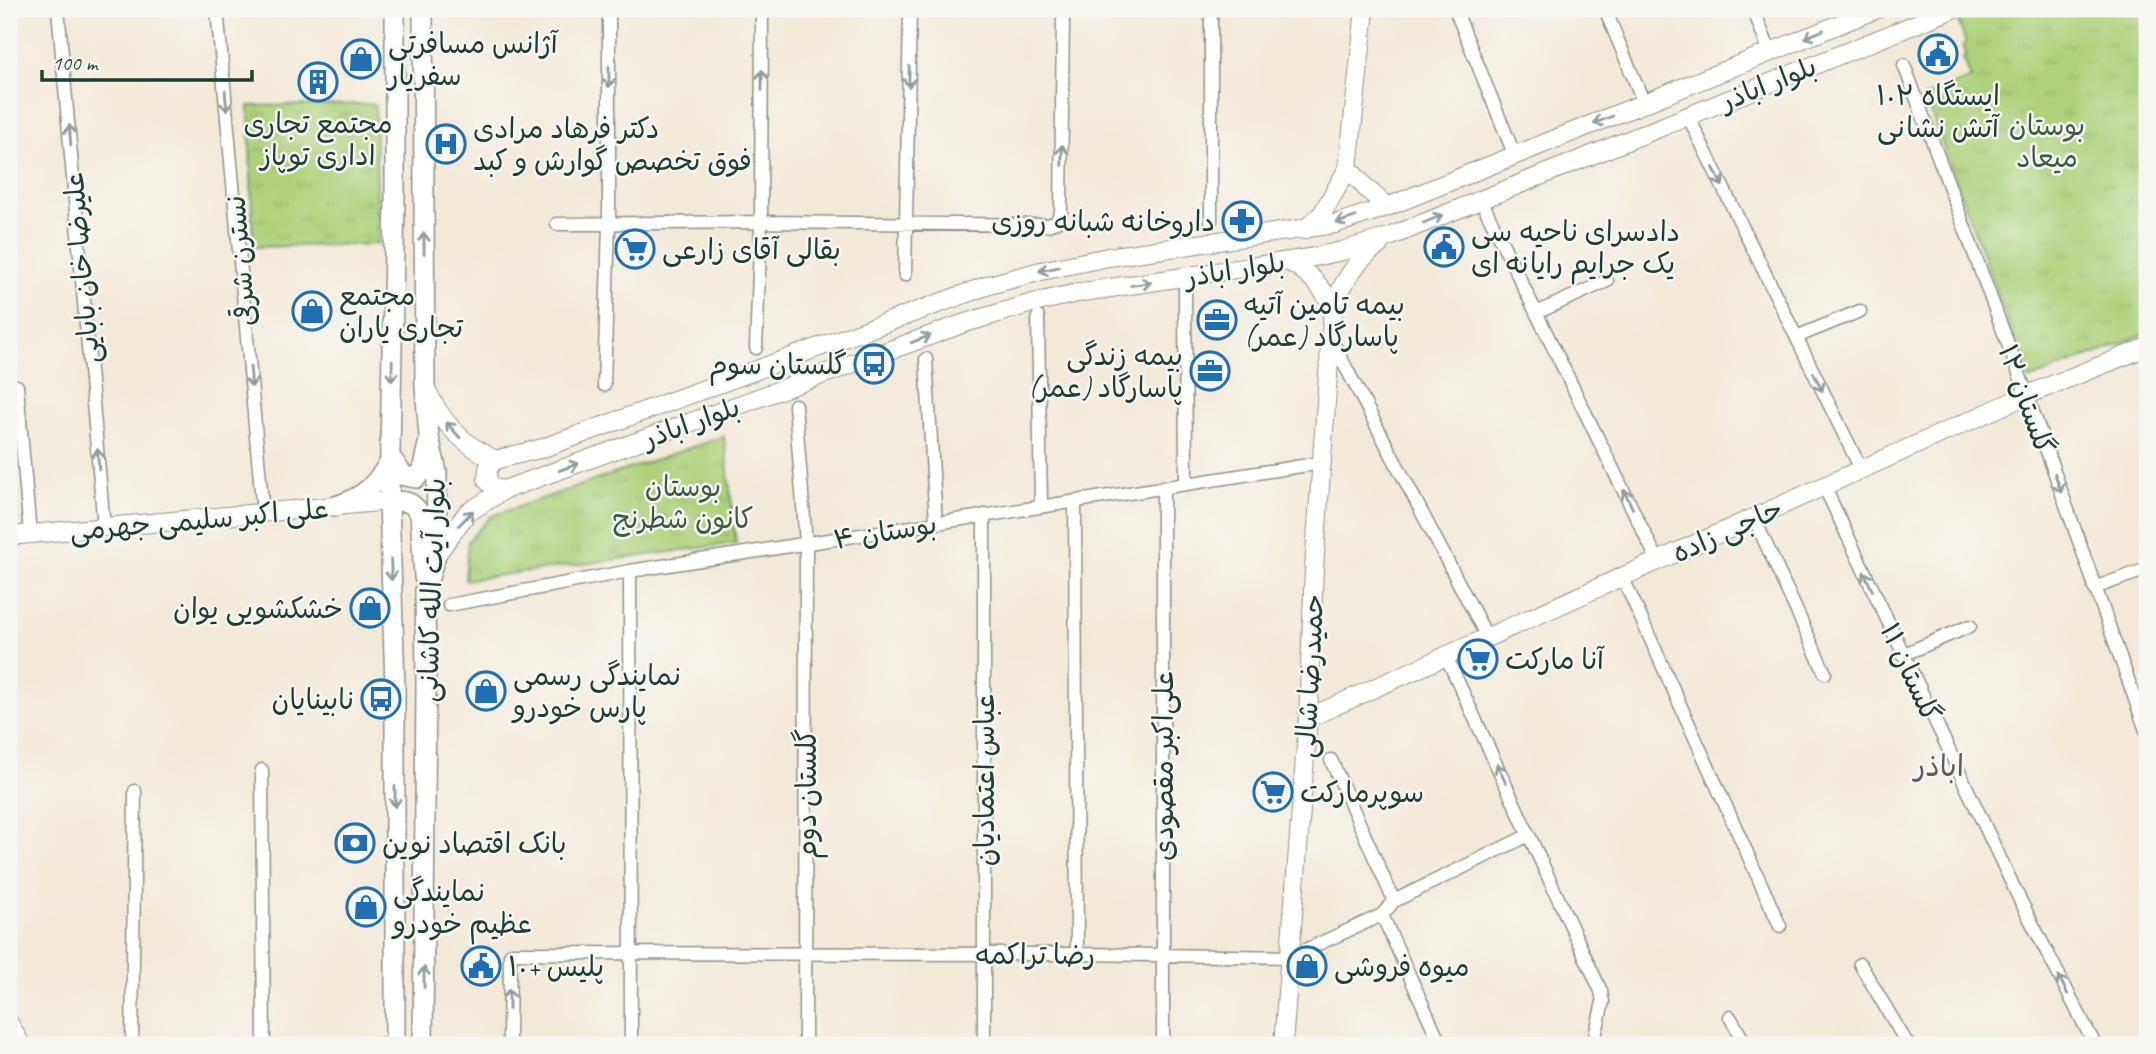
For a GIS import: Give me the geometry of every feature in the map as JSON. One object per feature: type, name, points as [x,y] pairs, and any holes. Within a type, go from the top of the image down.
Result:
[{"type":"main road","name":"بلوار آیت الله کاشانی","points":[[394,1044],[394,686],[389,501],[395,199],[395,9]]},
{"type":"main road","name":"بلوار آیت الله کاشانی","points":[[423,9],[425,386],[429,437],[437,472],[436,555],[425,590],[424,1045]]},
{"type":"main road","points":[[1304,230],[1322,214],[1349,168],[1365,9]]},
{"type":"main road","name":"بلوار اباذر","points":[[495,460],[543,448],[989,285],[1108,257],[1335,224],[1387,207],[1877,9]]},
{"type":"main road","name":"بلوار اباذر","points":[[436,555],[467,513],[504,490],[962,324],[1077,293],[1288,261],[1342,251],[1389,237],[1953,9]]},
{"type":"main road","points":[[1349,168],[1387,207]]},
{"type":"main road","name":"حمیدرضا شالی","points":[[1283,1045],[1308,718],[1321,463],[1333,307],[1351,271],[1364,255],[1389,237]]},
{"type":"main road","points":[[1288,261],[1307,272],[1322,287],[1333,307]]},
{"type":"main road","name":"حاجی زاده","points":[[1308,718],[2027,395],[2147,346]]},
{"type":"main road","points":[[425,386],[436,410],[453,432],[471,447],[495,460],[488,468],[488,480],[494,488],[504,490]]},
{"type":"main road","points":[[336,506],[363,495],[373,486],[391,459],[404,476],[416,478],[422,471],[429,437]]},
{"type":"main road","name":"علی اکبر سلیمی جهرمی","points":[[9,536],[389,501]]},
{"type":"main road","points":[[389,501],[408,501],[415,505],[420,514],[425,590]]},
{"type":"main road","points":[[9,1023],[21,1045]]},
{"type":"street","name":"علیرضا خان بابایی","points":[[58,9],[104,527]]},
{"type":"street","name":"نسترن شرقی","points":[[217,9],[263,513]]},
{"type":"street","points":[[604,386],[609,223],[609,9]]},
{"type":"street","points":[[756,348],[761,222],[762,9]]},
{"type":"street","points":[[905,275],[910,9]]},
{"type":"street","points":[[557,224],[761,222],[1048,225],[1056,222],[1061,212],[1063,9]]},
{"type":"street","points":[[1210,221],[1211,9]]},
{"type":"street","points":[[1455,9],[1515,156]]},
{"type":"street","points":[[1605,9],[1644,103]]},
{"type":"street","points":[[1752,9],[1770,52]]},
{"type":"street","name":"گلستان ۱۲","points":[[1904,65],[2027,395],[2147,733]]},
{"type":"street","points":[[1688,116],[1861,469]]},
{"type":"street","points":[[1481,200],[1658,561]]},
{"type":"street","points":[[1536,313],[1607,281]]},
{"type":"street","points":[[1185,288],[1186,484]]},
{"type":"street","points":[[1796,337],[1860,311]]},
{"type":"street","points":[[1038,317],[1041,506]]},
{"type":"street","points":[[1330,339],[1487,637]]},
{"type":"street","points":[[926,359],[936,523]]},
{"type":"street","points":[[17,386],[30,534]]},
{"type":"street","name":"گلستان دوم","points":[[795,405],[806,543],[806,1045]]},
{"type":"street","name":"بوستان ۴","points":[[449,605],[630,570],[1321,463]]},
{"type":"street","name":"گلستان ۱۱","points":[[1824,486],[2017,894],[2095,1045]]},
{"type":"street","name":"علی‌اکبر مقصودی","points":[[1163,487],[1163,1045]]},
{"type":"street","points":[[1075,501],[1077,954]]},
{"type":"street","name":"عباس اعتمادیان","points":[[984,515],[984,1045]]},
{"type":"street","points":[[1754,517],[1825,673]]},
{"type":"street","points":[[2094,588],[2147,569]]},
{"type":"street","points":[[630,570],[631,1045]]},
{"type":"street","points":[[1622,576],[1780,926]]},
{"type":"street","points":[[1902,655],[1969,626]]},
{"type":"street","points":[[1446,656],[1601,991],[1603,1002],[1593,1045]]},
{"type":"street","points":[[1331,760],[1394,901]]},
{"type":"street","points":[[262,770],[264,1045]]},
{"type":"street","points":[[132,1045],[135,791]]},
{"type":"street","name":"رضا تراکمه","points":[[509,1045],[510,954],[1077,954],[1290,957],[1382,915],[1394,901],[1529,835]]},
{"type":"street","points":[[1382,915],[1441,1045]]},
{"type":"street","points":[[1860,964],[1908,1045]]},
{"type":"street","points":[[1730,1017],[1746,1045]]},
{"type":"street","points":[[370,1045],[394,1044]]},
{"type":"green space","name":"بوستان میعاد","points":[[1988,9],[2147,9],[2147,333],[2029,380],[1925,97],[1971,78],[1963,58],[1967,56],[1963,45],[1966,43],[1958,21]]},
{"type":"green space","points":[[375,104],[378,244],[253,247],[249,106]]},
{"type":"green space","name":"بوستان کانون شطرنج","points":[[724,436],[736,543],[465,580],[468,541],[491,516]]},
{"type":"place","name":"ایستگاه ۱۰۲ آتش نشانی","points":[[1938,54]]},
{"type":"place","name":"آژانس مسافرتی سفریار","points":[[361,59]]},
{"type":"place","name":"مجتمع تجاری اداری توپاز","points":[[318,82]]},
{"type":"place","name":"دکتر فرهاد مرادی فوق تخصص گوارش و کبد","points":[[446,144]]},
{"type":"place","name":"داروخانه شبانه روزی","points":[[1242,221]]},
{"type":"place","name":"دادسرای ناحیه سی یک جرایم رایانه ای","points":[[1444,247]]},
{"type":"place","name":"بقالی آقای زارعی","points":[[635,249]]},
{"type":"place","name":"مجتمع تجاری یاران","points":[[312,311]]},
{"type":"place","name":"بیمه تامین آتیه (عمر) پاسارگاد","points":[[1217,320]]},
{"type":"place","name":"گلستان سوم","points":[[874,364]]},
{"type":"place","name":"بیمه زندگی (عمر) پاسارگاد","points":[[1210,371]]},
{"type":"place","name":"خشکشویی یوان","points":[[370,608]]},
{"type":"place","name":"آنا مارکت","points":[[1478,659]]},
{"type":"place","name":"نمایندگی رسمی پارس خودرو","points":[[486,691]]},
{"type":"place","name":"نابینایان","points":[[381,699]]},
{"type":"place","name":"سوپرمارکت","points":[[1273,792]]},
{"type":"place","name":"بانک اقتصاد نوین","points":[[355,843]]},
{"type":"place","name":"نمایندگی عظیم خودرو","points":[[366,907]]},
{"type":"place","name":"پلیس +۱۰","points":[[481,966]]},
{"type":"place","name":"میوه فروشی","points":[[1307,966]]},
{"type":"district","name":"اباذر","points":[[1939,766]]}]
